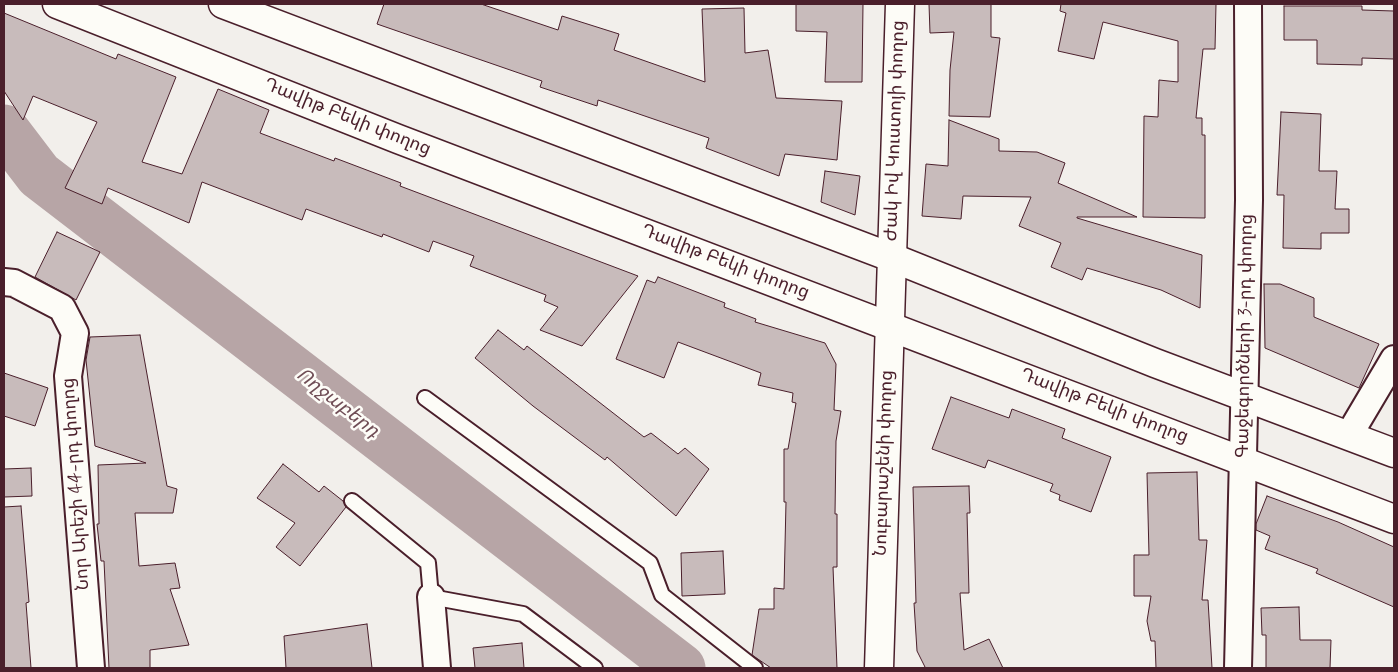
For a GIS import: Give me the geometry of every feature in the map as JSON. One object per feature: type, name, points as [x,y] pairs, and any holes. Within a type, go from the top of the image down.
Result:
[{"type":"main road","name":"Դավիթ Բեկի փողոց","points":[[58,4],[398,139],[890,325],[1394,519]]},
{"type":"main road","points":[[224,4],[340,50],[893,258],[1155,363],[1394,453]]},
{"type":"main road","name":"Ժակ Իվ Կուստոյի փողոց","points":[[893,258],[900,4]]},
{"type":"main road","name":"Նուբարաշենի փողոց","points":[[879,668],[893,258]]},
{"type":"street","name":"Գաջեգործների 3-րդ փողոց","points":[[1238,668],[1249,200],[1248,4]]},
{"type":"street","name":"Նոր Արեշի 44-րդ փողոց","points":[[4,282],[14,283],[62,308],[75,333],[68,376],[91,668]]},
{"type":"street","points":[[1349,435],[1394,359]]},
{"type":"street","points":[[431,597],[437,668]]},
{"type":"lane","points":[[425,398],[650,564],[662,595],[756,668]]},
{"type":"lane","points":[[352,501],[428,563],[431,597],[523,614],[595,668]]},
{"type":"building","points":[[384,4],[481,4],[558,30],[562,16],[619,34],[614,50],[705,82],[702,9],[744,8],[745,53],[768,50],[776,98],[842,101],[837,160],[785,154],[779,176],[706,148],[709,138],[598,100],[597,106],[540,87],[542,81],[377,24]]},
{"type":"building","points":[[796,4],[863,4],[862,82],[825,82],[827,32],[796,31]]},
{"type":"building","points":[[929,4],[991,4],[991,37],[1000,38],[990,117],[949,116],[950,70],[954,32],[930,33]]},
{"type":"building","points":[[1061,4],[1216,4],[1215,49],[1203,49],[1196,118],[1202,118],[1202,135],[1205,135],[1205,218],[1143,217],[1144,116],[1158,117],[1159,80],[1178,82],[1178,41],[1103,22],[1094,59],[1058,51],[1066,13],[1060,11]]},
{"type":"building","points":[[1284,6],[1362,6],[1362,10],[1394,11],[1394,59],[1362,58],[1362,65],[1317,64],[1317,40],[1284,40]]},
{"type":"building","points":[[4,13],[116,59],[118,54],[176,77],[142,162],[182,174],[218,89],[269,110],[260,133],[334,161],[335,158],[401,183],[400,186],[638,276],[582,346],[540,330],[558,307],[544,301],[546,295],[470,266],[474,256],[433,241],[429,252],[383,234],[382,237],[306,209],[302,220],[202,182],[189,223],[108,188],[102,204],[65,188],[97,122],[33,96],[23,120],[4,91]]},
{"type":"building","points":[[1281,112],[1321,114],[1319,171],[1337,171],[1335,209],[1349,209],[1349,233],[1321,233],[1321,249],[1283,248],[1284,195],[1277,195]]},
{"type":"building","points":[[949,120],[999,139],[999,151],[1037,152],[1065,163],[1058,183],[1137,217],[1077,218],[1202,255],[1200,308],[1161,290],[1087,268],[1082,280],[1051,267],[1061,243],[1019,226],[1031,197],[963,196],[961,219],[922,216],[926,164],[948,166]]},
{"type":"building","points":[[825,171],[860,176],[855,215],[821,202]]},
{"type":"building","points":[[57,232],[100,252],[76,300],[35,277]]},
{"type":"building","points":[[658,277],[725,303],[724,307],[756,319],[755,322],[825,343],[836,364],[834,410],[841,411],[836,441],[835,514],[837,514],[837,567],[833,567],[837,668],[771,668],[752,655],[759,609],[774,609],[774,588],[784,589],[786,502],[784,502],[784,449],[788,449],[796,403],[792,402],[793,393],[758,385],[761,373],[678,342],[664,378],[616,359],[647,280],[655,283]]},
{"type":"building","points":[[1264,284],[1280,284],[1314,298],[1314,317],[1379,344],[1359,388],[1265,348]]},
{"type":"building","points":[[498,330],[524,350],[527,346],[644,437],[651,433],[678,454],[685,448],[709,469],[676,516],[607,457],[605,460],[533,406],[475,358]]},
{"type":"building","points":[[140,335],[167,486],[177,489],[173,513],[135,513],[139,566],[175,563],[180,588],[170,589],[189,645],[150,650],[150,668],[109,668],[104,561],[101,561],[97,524],[99,524],[98,465],[146,463],[95,446],[86,360],[90,337]]},
{"type":"building","points":[[4,373],[48,388],[35,426],[4,416]]},
{"type":"building","points":[[951,397],[1009,418],[1012,409],[1065,429],[1062,438],[1111,457],[1091,512],[1059,500],[1060,495],[1050,491],[1053,484],[988,460],[985,468],[932,449]]},
{"type":"building","points":[[283,464],[319,492],[324,486],[343,501],[346,507],[300,566],[276,547],[295,523],[257,498]]},
{"type":"building","points":[[31,468],[32,496],[4,497],[4,469]]},
{"type":"building","points":[[1197,472],[1199,540],[1207,540],[1202,600],[1208,600],[1212,668],[1156,668],[1155,641],[1151,641],[1147,621],[1151,596],[1134,596],[1134,555],[1149,555],[1147,473]]},
{"type":"building","points":[[969,486],[970,513],[967,513],[969,593],[960,593],[964,650],[989,639],[1003,668],[923,668],[925,667],[917,651],[914,603],[916,603],[913,487]]},
{"type":"building","points":[[1267,496],[1338,522],[1394,547],[1394,607],[1316,573],[1318,569],[1265,549],[1270,536],[1256,530],[1256,524]]},
{"type":"building","points":[[21,506],[29,602],[26,603],[31,668],[4,668],[4,507]]},
{"type":"building","points":[[723,551],[725,594],[682,596],[681,553]]},
{"type":"building","points":[[1299,607],[1300,640],[1331,640],[1330,668],[1266,668],[1266,635],[1262,635],[1261,608]]},
{"type":"building","points":[[367,624],[372,668],[286,668],[284,636]]},
{"type":"building","points":[[522,643],[524,668],[475,668],[473,648]]},
{"type":"waterway","name":"Ողջաբերդ","points":[[4,129],[39,175],[681,668]]}]
